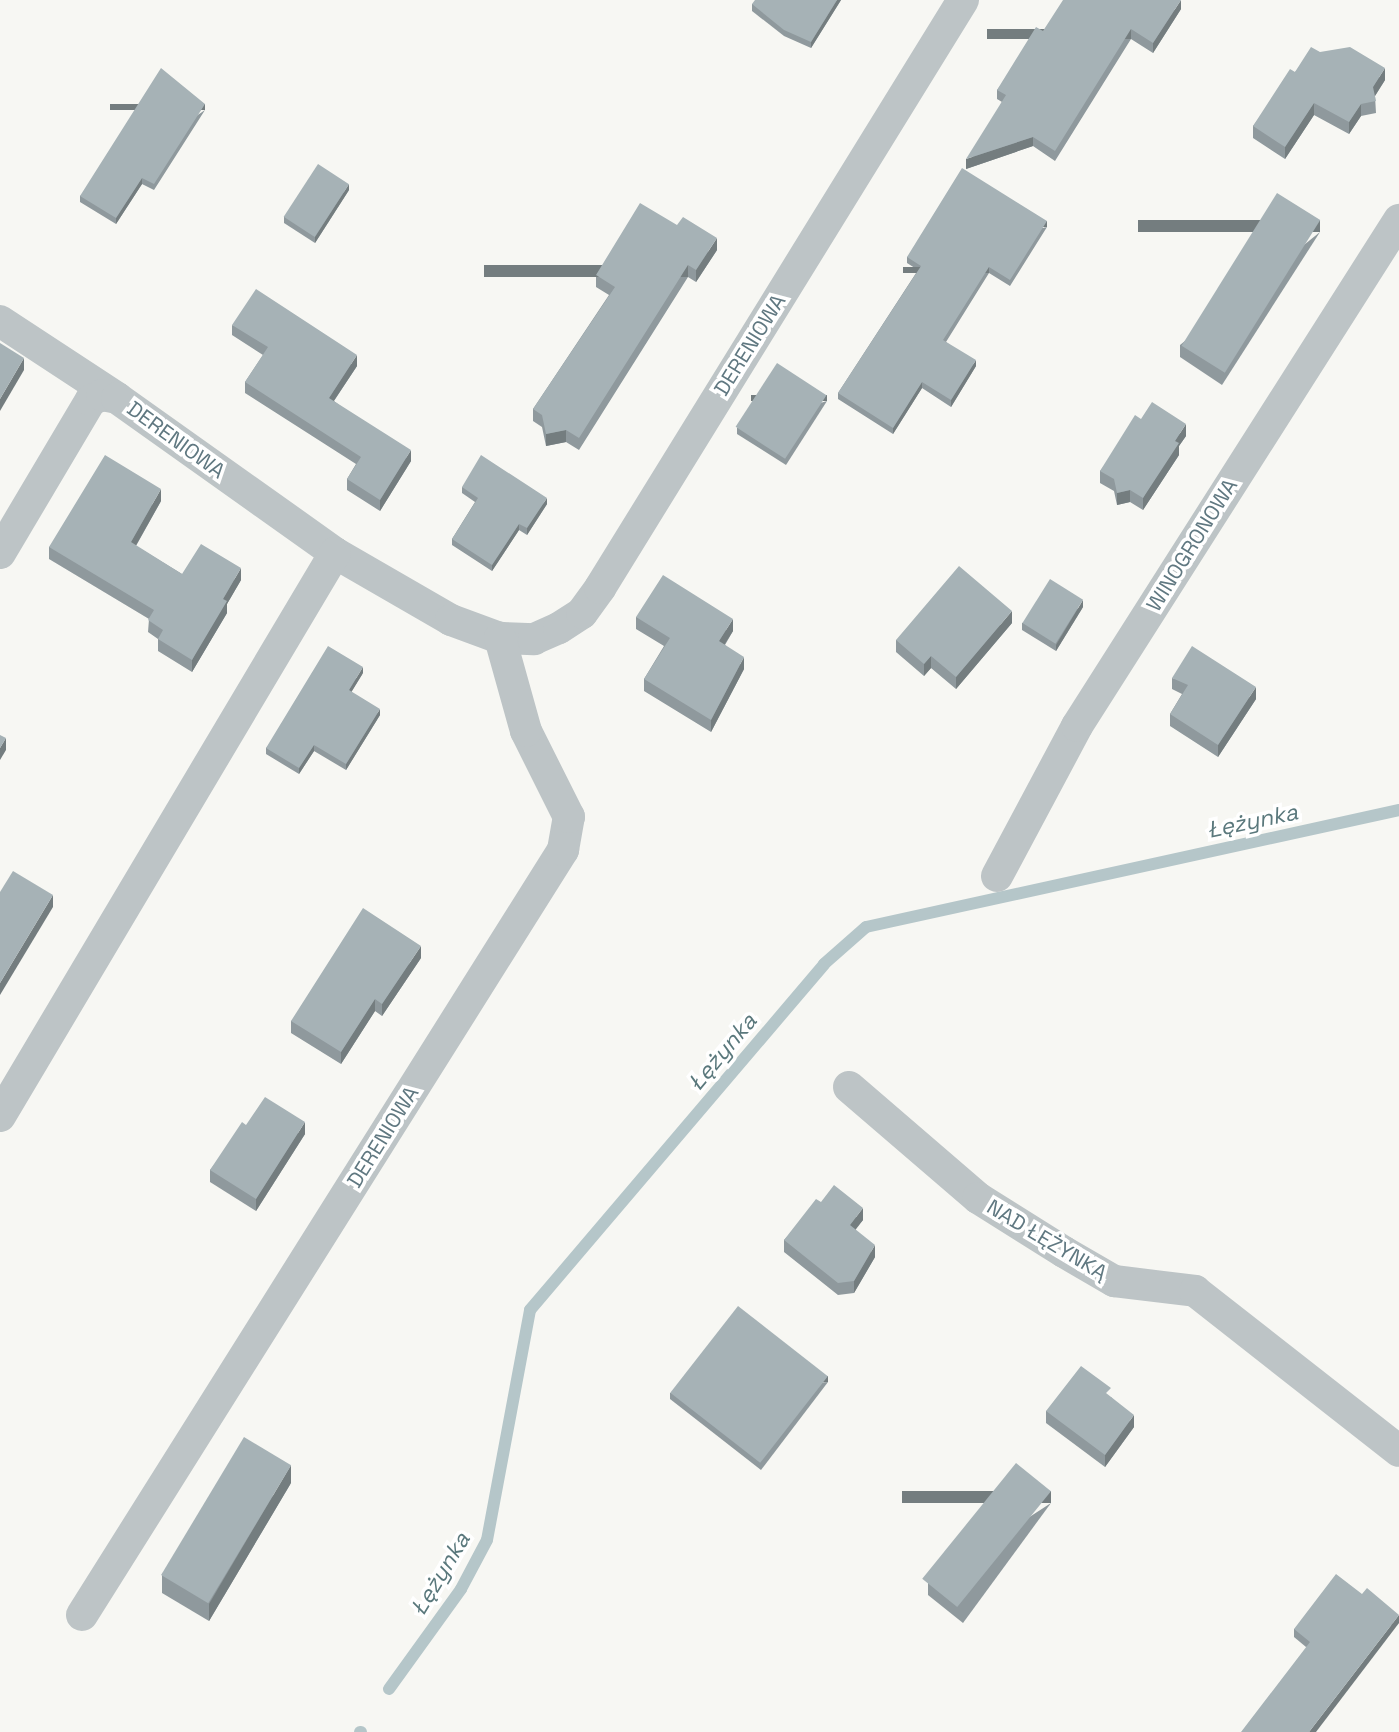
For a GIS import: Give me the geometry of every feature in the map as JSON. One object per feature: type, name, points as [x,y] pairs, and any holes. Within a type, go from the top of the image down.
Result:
[{"type":"street","name":"DERENIOWA","points":[[0,553],[91,400],[102,395],[117,398],[334,553],[451,621],[500,638],[534,639],[559,628],[582,613],[600,587],[963,0]]},
{"type":"street","name":"WINOGRONOWA","points":[[997,876],[1077,726],[1399,220]]},
{"type":"street","points":[[0,321],[117,398]]},
{"type":"street","points":[[0,1116],[334,553]]},
{"type":"street","name":"DERENIOWA","points":[[82,1615],[563,850],[569,817],[526,731],[500,638]]},
{"type":"street","name":"NAD ŁĘŻYNKĄ","points":[[849,1087],[978,1198],[1114,1281],[1195,1291],[1399,1451]]},
{"type":"building","points":[[755,0],[837,0],[811,42],[784,30],[752,4]]},
{"type":"building","points":[[1063,0],[1181,0],[1153,43],[1131,29],[1055,151],[1033,137],[966,159],[1006,95],[997,90],[1036,27],[1043,31]]},
{"type":"building","points":[[1311,47],[1320,52],[1350,47],[1385,68],[1373,87],[1376,101],[1361,104],[1349,122],[1314,103],[1285,147],[1253,126],[1290,69],[1295,72]]},
{"type":"building","points":[[161,68],[205,104],[154,184],[142,178],[116,218],[80,196]]},
{"type":"building","points":[[318,164],[349,184],[315,237],[284,217]]},
{"type":"building","points":[[962,168],[1047,221],[1010,280],[989,267],[943,340],[976,360],[951,400],[922,382],[893,428],[838,393],[921,266],[907,257]]},
{"type":"building","points":[[1277,193],[1320,220],[1225,373],[1182,346]]},
{"type":"building","points":[[640,203],[677,225],[683,217],[717,238],[696,270],[688,265],[579,438],[566,430],[546,434],[542,415],[533,409],[615,287],[596,275]]},
{"type":"building","points":[[256,289],[357,355],[329,398],[411,450],[380,500],[347,479],[361,457],[245,382],[268,347],[232,325]]},
{"type":"building","points":[[0,343],[24,358],[0,399]]},
{"type":"building","points":[[777,363],[826,395],[785,459],[736,427]]},
{"type":"building","points":[[1152,402],[1186,424],[1175,441],[1179,443],[1143,498],[1130,490],[1117,493],[1114,479],[1100,471],[1135,415],[1141,419]]},
{"type":"building","points":[[105,455],[161,489],[131,542],[182,574],[201,544],[241,568],[223,599],[227,601],[192,660],[158,639],[163,630],[148,620],[154,610],[49,547]]},
{"type":"building","points":[[481,455],[547,498],[527,528],[519,524],[492,565],[452,539],[478,498],[462,487]]},
{"type":"building","points":[[959,566],[1012,611],[956,677],[931,656],[924,664],[896,640]]},
{"type":"building","points":[[663,575],[733,619],[719,641],[744,657],[711,720],[644,679],[670,638],[636,617]]},
{"type":"building","points":[[1050,579],[1083,600],[1056,644],[1022,623]]},
{"type":"building","points":[[328,646],[363,667],[349,690],[380,709],[346,764],[314,745],[299,768],[266,748]]},
{"type":"building","points":[[1192,646],[1256,687],[1218,745],[1170,714],[1188,685],[1172,678]]},
{"type":"building","points":[[0,735],[6,738],[0,748]]},
{"type":"building","points":[[13,871],[53,895],[0,983],[0,892]]},
{"type":"building","points":[[363,908],[421,946],[382,1004],[375,999],[341,1052],[291,1021]]},
{"type":"building","points":[[265,1097],[305,1122],[256,1199],[210,1170],[242,1122],[246,1125]]},
{"type":"building","points":[[834,1185],[863,1208],[850,1225],[875,1245],[854,1281],[838,1283],[784,1240],[816,1199],[821,1202]]},
{"type":"building","points":[[738,1306],[828,1376],[760,1463],[670,1393]]},
{"type":"building","points":[[1081,1366],[1111,1388],[1106,1393],[1134,1415],[1105,1455],[1046,1411]]},
{"type":"building","points":[[244,1437],[291,1465],[208,1603],[161,1575]]},
{"type":"building","points":[[1016,1463],[1051,1491],[957,1607],[922,1579]]},
{"type":"building","points":[[1336,1574],[1362,1594],[1367,1588],[1399,1615],[1309,1732],[1241,1732],[1310,1642],[1294,1629]]},
{"type":"waterway","name":"Łężynka","points":[[389,1689],[461,1589],[487,1540],[530,1310],[824,964],[866,927],[1399,810]]}]
